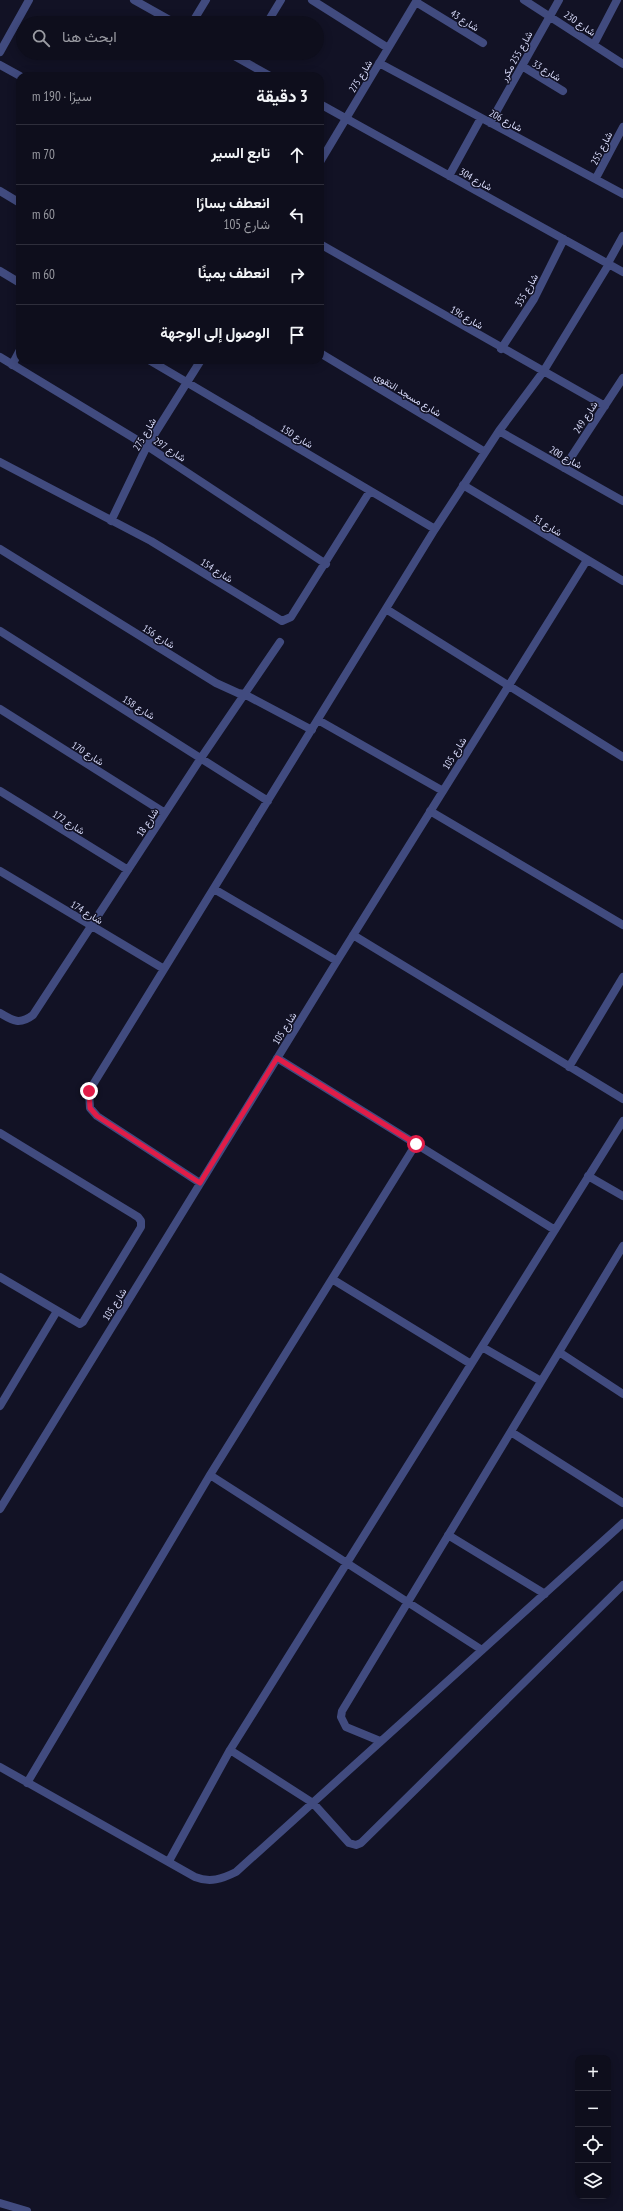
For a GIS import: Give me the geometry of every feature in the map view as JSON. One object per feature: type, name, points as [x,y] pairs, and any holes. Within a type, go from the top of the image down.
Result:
[{"type":"street","points":[[20,16],[29,0]]},
{"type":"street","points":[[134,0],[163,16]]},
{"type":"street","points":[[196,16],[206,0]]},
{"type":"street","points":[[271,16],[281,0]]},
{"type":"street","points":[[312,0],[388,48]]},
{"type":"street","name":"شارع 230","points":[[524,0],[623,64]]},
{"type":"street","name":"شارع 255 مكرر","points":[[490,123],[559,0]]},
{"type":"street","points":[[594,44],[617,0]]},
{"type":"street","name":"شارع 275","points":[[324,155],[416,1]]},
{"type":"street","name":"شارع 43","points":[[416,1],[483,43]]},
{"type":"street","points":[[0,52],[16,23]]},
{"type":"street","points":[[243,61],[263,72]]},
{"type":"street","name":"شارع 206","points":[[379,63],[596,178],[623,194]]},
{"type":"street","points":[[0,65],[16,74]]},
{"type":"street","name":"شارع 33","points":[[522,66],[563,91]]},
{"type":"street","name":"شارع 304","points":[[324,106],[623,272]]},
{"type":"street","points":[[448,176],[481,118]]},
{"type":"street","name":"شارع 255","points":[[596,178],[623,127]]},
{"type":"street","points":[[0,191],[16,201]]},
{"type":"street","points":[[200,1183],[97,1116],[90,1108],[88,1100],[89,1091],[435,529],[499,431],[543,372],[608,264],[623,236]]},
{"type":"street","name":"شارع 355","points":[[501,348],[534,299],[564,239]]},
{"type":"street","name":"شارع 196","points":[[324,246],[605,406]]},
{"type":"street","points":[[0,272],[16,281]]},
{"type":"street","name":"شارع مسجد التقوى","points":[[324,355],[485,452]]},
{"type":"street","name":"شارع 297","points":[[0,357],[147,446],[326,564]]},
{"type":"street","points":[[12,365],[16,358]]},
{"type":"street","name":"شارع 150","points":[[156,364],[435,529]]},
{"type":"street","name":"شارع 275","points":[[111,521],[147,446],[198,364]]},
{"type":"street","name":"شارع 249","points":[[564,468],[623,378]]},
{"type":"street","name":"شارع 200","points":[[499,431],[564,468],[622,498]]},
{"type":"street","name":"شارع 154","points":[[0,462],[151,541],[282,621],[292,617],[370,491]]},
{"type":"street","name":"شارع 51","points":[[463,485],[623,581]]},
{"type":"street","name":"شارع 156","points":[[0,549],[216,683],[238,694],[244,694],[312,730]]},
{"type":"street","name":"شارع 105","points":[[0,1509],[353,935],[588,560]]},
{"type":"street","points":[[386,609],[623,758]]},
{"type":"street","name":"شارع 158","points":[[0,631],[268,801]]},
{"type":"street","name":"شارع 18","points":[[0,1013],[17,1022],[26,1021],[33,1015],[201,758],[280,642]]},
{"type":"street","name":"شارع 170","points":[[0,709],[165,813]]},
{"type":"street","points":[[318,720],[443,790]]},
{"type":"street","name":"شارع 172","points":[[0,791],[128,870]]},
{"type":"street","points":[[430,811],[623,925]]},
{"type":"street","name":"شارع 174","points":[[0,871],[164,969]]},
{"type":"street","points":[[214,889],[337,961]]},
{"type":"street","points":[[353,935],[623,1100]]},
{"type":"street","points":[[569,1067],[623,977]]},
{"type":"street","points":[[277,1058],[555,1230]]},
{"type":"street","points":[[169,1861],[230,1750],[588,1176],[620,1134],[623,1121]]},
{"type":"street","points":[[0,1133],[138,1217],[141,1221],[141,1227],[83,1322],[76,1323],[0,1277]]},
{"type":"street","points":[[27,1783],[210,1475],[416,1144]]},
{"type":"street","points":[[588,1176],[623,1196]]},
{"type":"street","points":[[380,1741],[346,1727],[341,1717],[342,1712],[623,1246]]},
{"type":"street","points":[[332,1279],[471,1364]]},
{"type":"street","points":[[0,1406],[57,1311]]},
{"type":"street","points":[[482,1347],[542,1381]]},
{"type":"street","points":[[559,1352],[623,1394]]},
{"type":"street","points":[[510,1432],[623,1503]]},
{"type":"street","points":[[210,1475],[482,1650]]},
{"type":"street","points":[[0,1767],[203,1880],[222,1879],[236,1872],[623,1523]]},
{"type":"street","points":[[448,1535],[546,1594]]},
{"type":"street","points":[[230,1750],[313,1803],[349,1843],[356,1845],[361,1843],[623,1586]]},
{"type":"street","points":[[0,2203],[27,2211]]},
{"type":"route","points":[[89,1091],[88,1100],[90,1108],[97,1116],[200,1183],[277,1058],[416,1144]]}]
